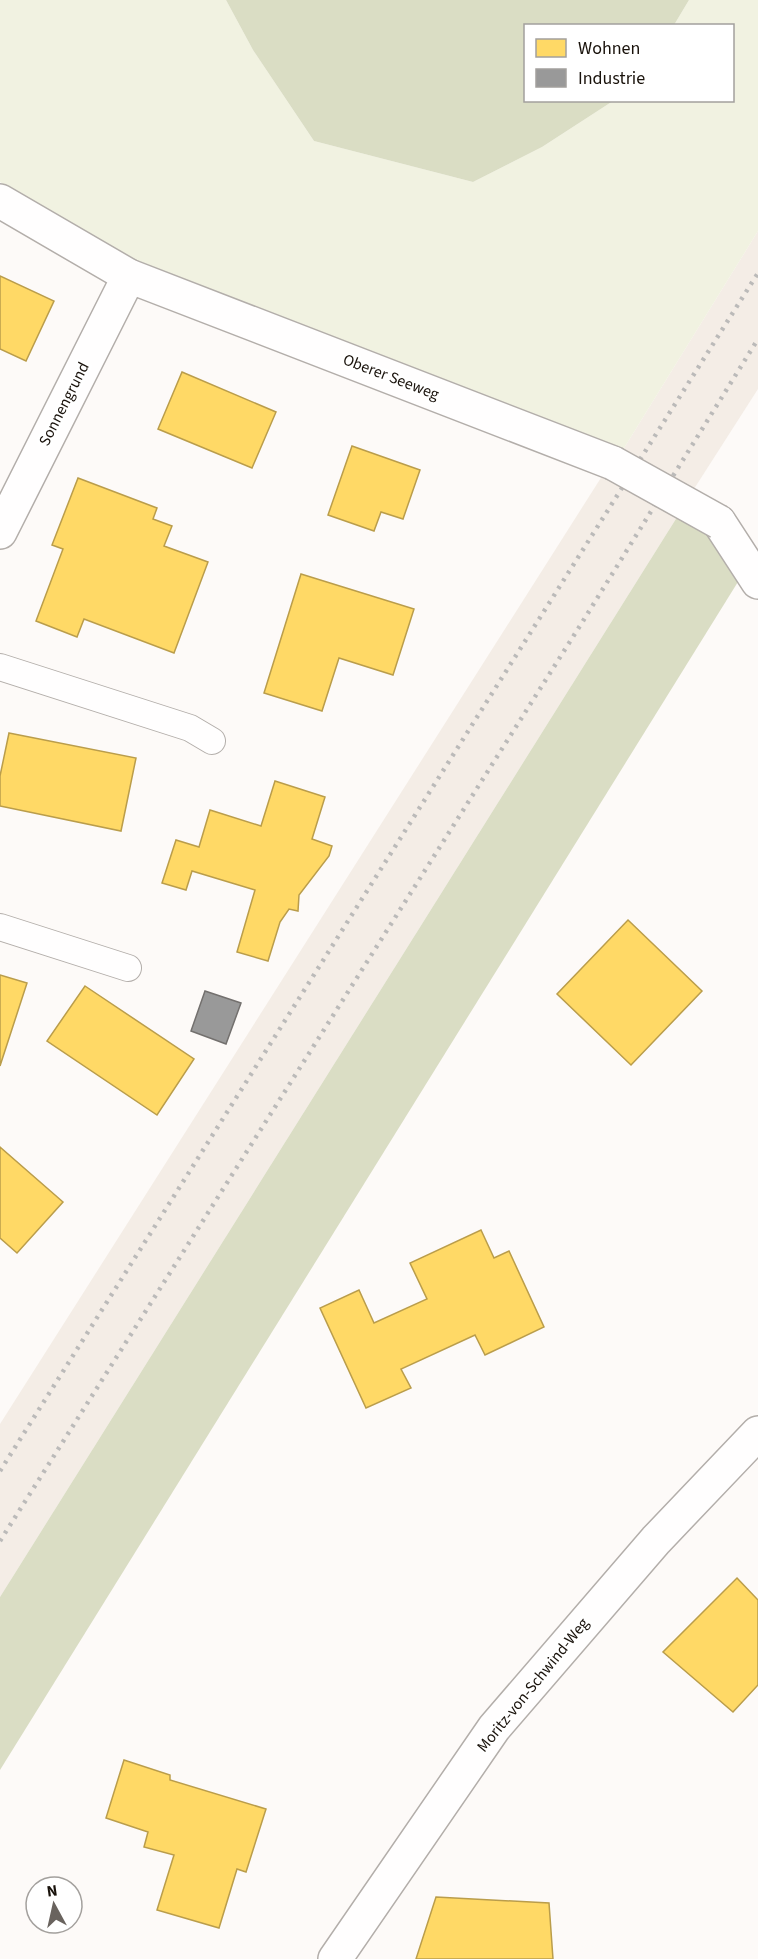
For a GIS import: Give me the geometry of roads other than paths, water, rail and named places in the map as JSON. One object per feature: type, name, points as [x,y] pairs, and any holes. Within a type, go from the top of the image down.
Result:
[{"type":"street","name":"Oberer Seeweg","points":[[0,201],[129,276],[613,463],[719,522],[758,582]]},
{"type":"street","name":"Sonnengrund","points":[[0,532],[129,276]]},
{"type":"street","name":"Moritz-von-Schwind-Weg","points":[[335,1959],[494,1728],[656,1540],[758,1433]]},
{"type":"lane","points":[[0,666],[190,728],[212,741]]},
{"type":"lane","points":[[0,927],[129,968]]},
{"type":"railway","points":[[0,1471],[758,273]]},
{"type":"railway","points":[[0,1541],[583,621],[758,339]]}]
